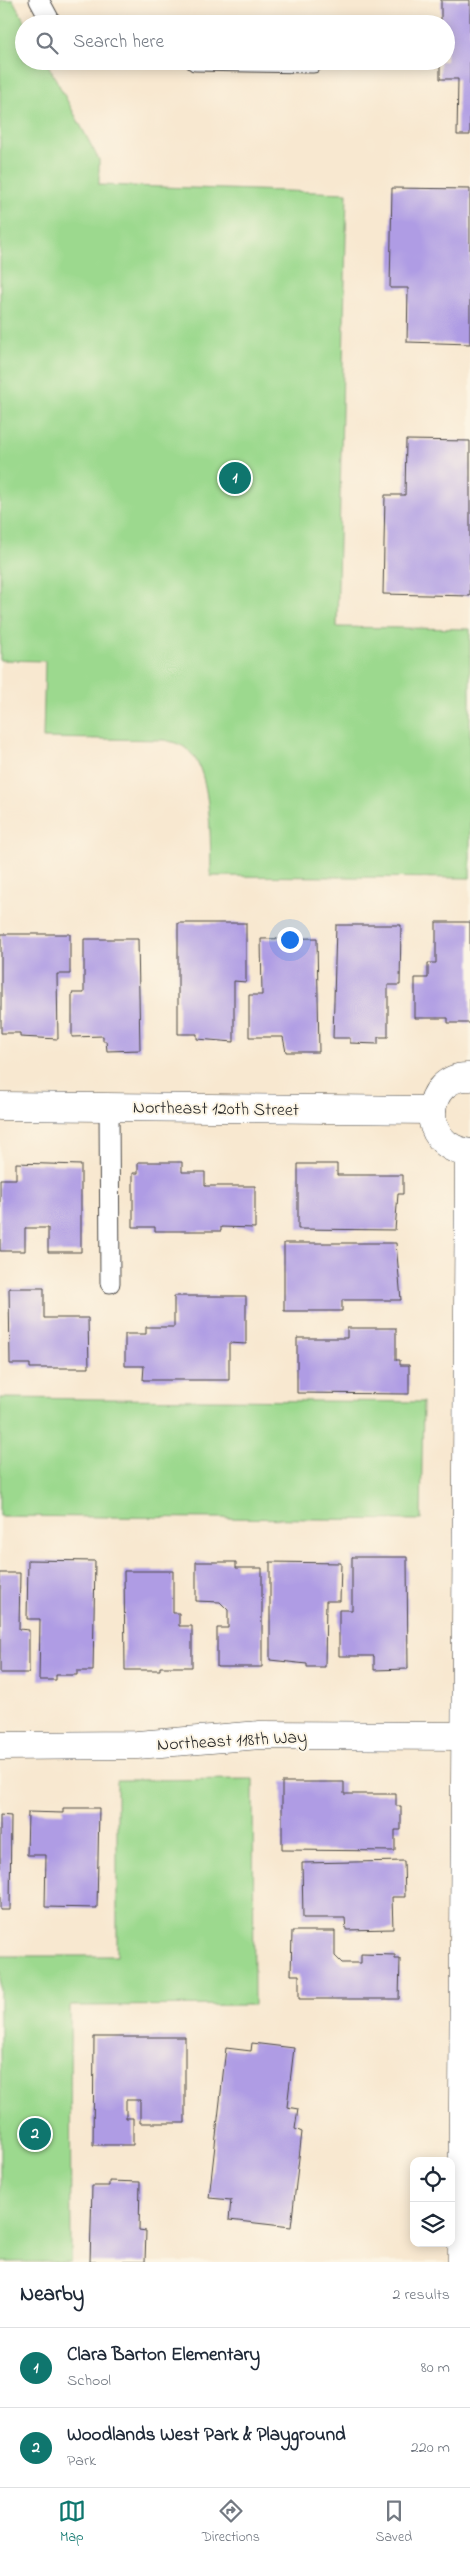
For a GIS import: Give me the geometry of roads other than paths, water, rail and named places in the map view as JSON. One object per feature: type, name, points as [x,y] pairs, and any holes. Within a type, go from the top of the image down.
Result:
[{"type":"street","points":[[462,2262],[470,1153],[457,1151],[446,1144],[437,1134],[432,1123],[432,1110],[435,1098],[442,1088],[452,1080],[470,1077]]},
{"type":"street","name":"Northeast 120th Street","points":[[0,1106],[432,1110]]},
{"type":"street","name":"Northeast 118th Way","points":[[0,1746],[137,1745],[260,1735],[465,1736]]},
{"type":"lane","points":[[39,0],[47,15]]},
{"type":"lane","points":[[109,1107],[110,1284]]},
{"type":"place","name":"Clara Barton Elementary","points":[[235,478]]},
{"type":"place","name":"Woodlands West Park & Playground","points":[[35,2134]]}]
